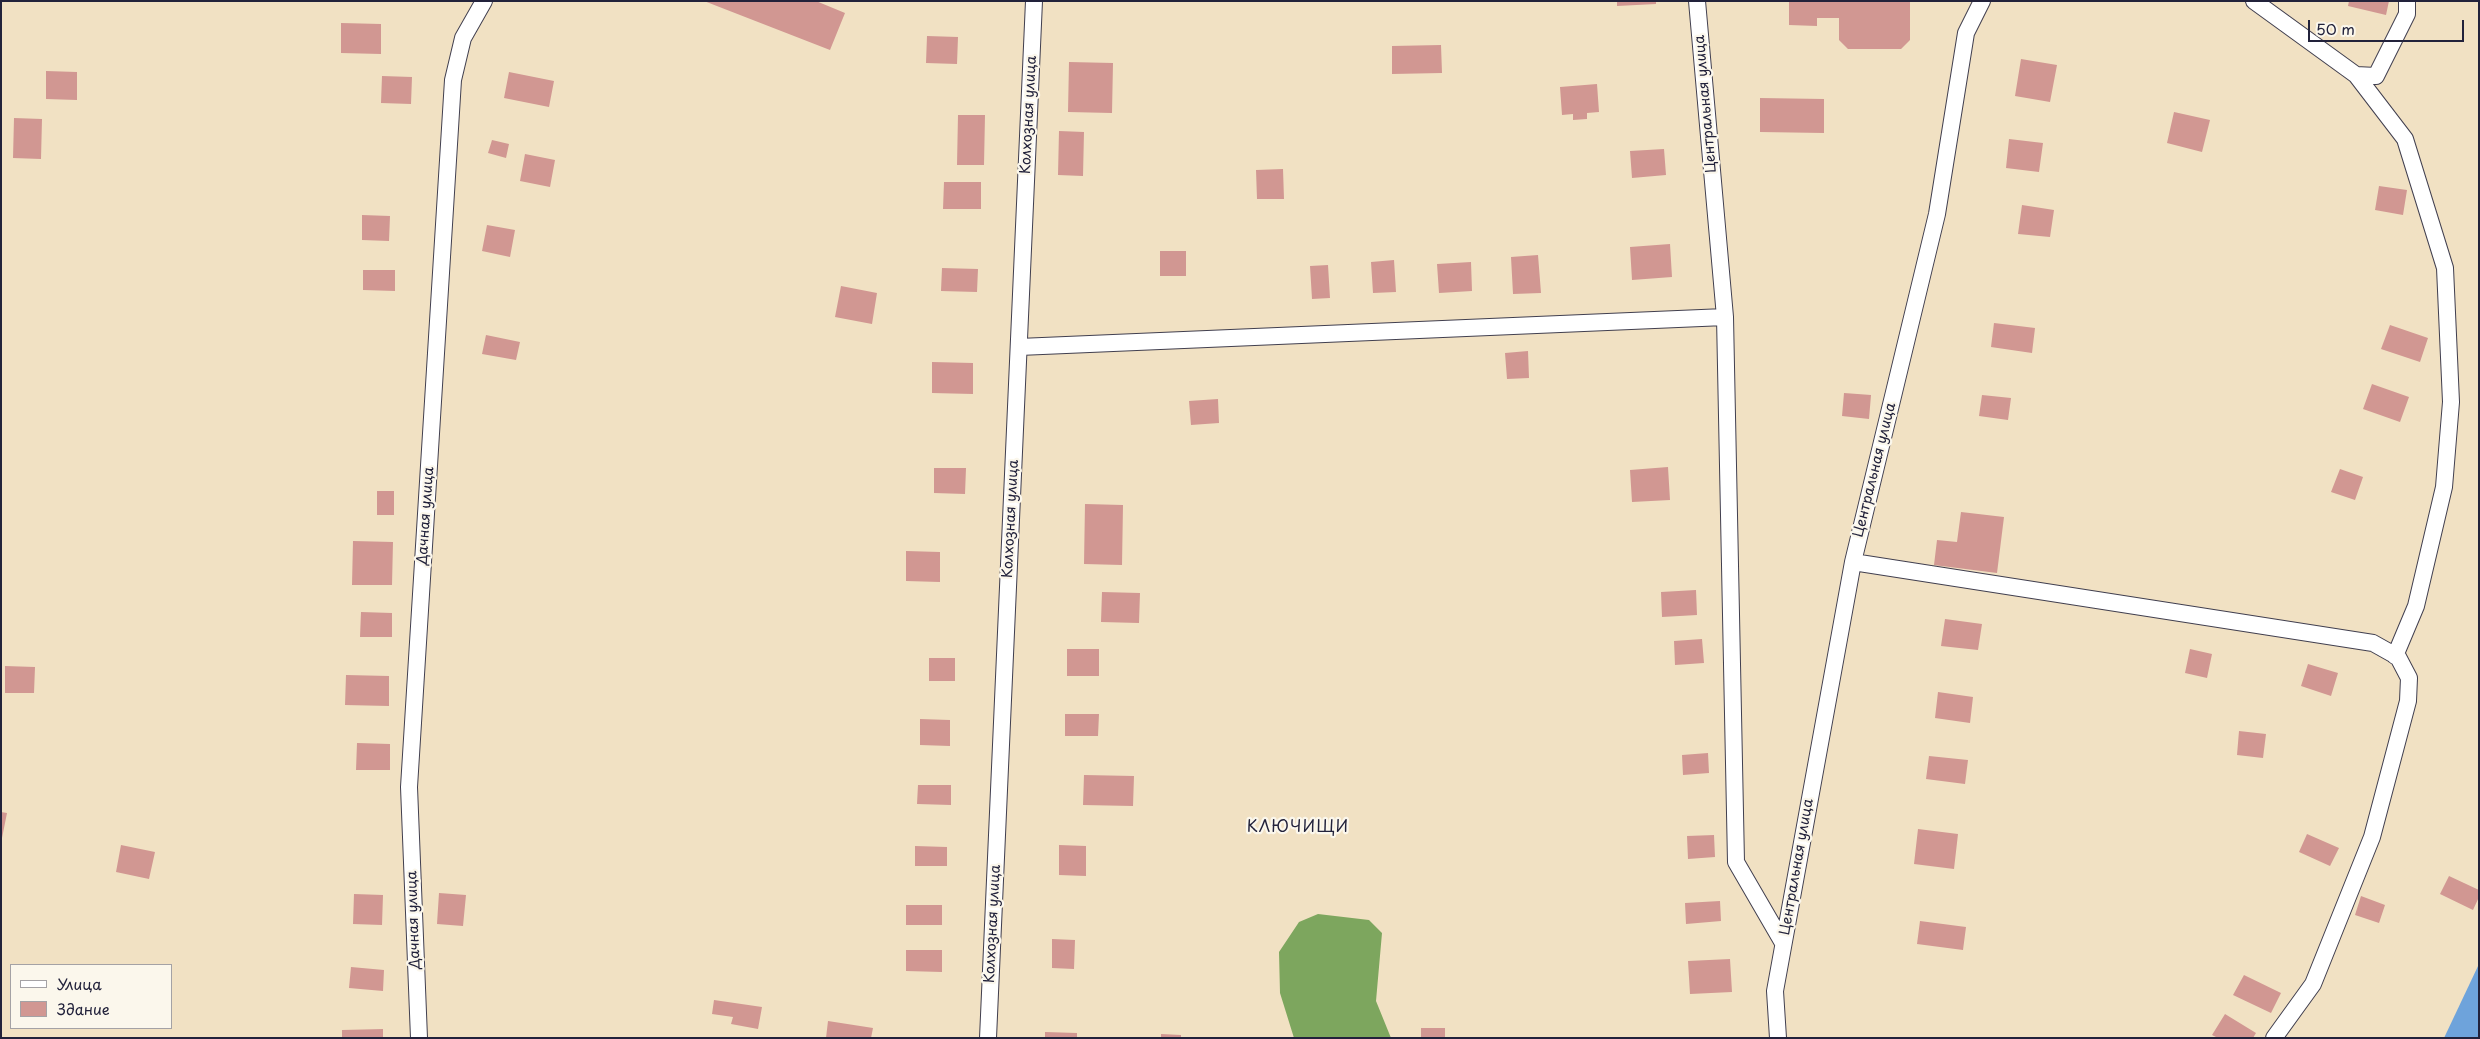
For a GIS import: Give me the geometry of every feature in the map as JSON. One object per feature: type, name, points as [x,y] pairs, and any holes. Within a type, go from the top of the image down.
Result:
[{"type":"street","name":"Дачная улица","points":[[419,1038],[409,787],[454,80],[464,38],[484,1]]},
{"type":"street","name":"Колхозная улица","points":[[988,1038],[1034,1]]},
{"type":"street","name":"Центральная улица","points":[[1697,1],[1726,316],[1736,862],[1783,943]]},
{"type":"street","name":"Центральная улица","points":[[1778,1038],[1775,991],[1852,562],[1937,214],[1966,33],[1982,1]]},
{"type":"street","points":[[2254,1],[2356,75],[2405,139],[2445,268],[2451,402],[2444,487],[2416,606],[2395,656]]},
{"type":"street","points":[[2356,75],[2376,76],[2407,14],[2408,1]]},
{"type":"street","points":[[1019,347],[1726,316]]},
{"type":"street","points":[[1852,562],[2373,644],[2398,657],[2408,678],[2408,701],[2372,837],[2313,984],[2274,1038]]},
{"type":"green space","points":[[1318,914],[1369,920],[1382,933],[1376,1001],[1391,1038],[1294,1038],[1280,993],[1279,952],[1299,922]]},
{"type":"water","points":[[2479,964],[2479,1038],[2444,1038]]},
{"type":"building","points":[[704,1],[816,1],[845,13],[830,50]]},
{"type":"building","points":[[1617,1],[1656,1],[1656,4],[1617,6]]},
{"type":"building","points":[[1789,1],[1910,1],[1910,40],[1901,49],[1848,49],[1839,40],[1839,18],[1817,18],[1817,26],[1789,25]]},
{"type":"building","points":[[2349,1],[2389,1],[2386,15],[2348,6]]},
{"type":"building","points":[[341,23],[381,24],[381,54],[341,53]]},
{"type":"building","points":[[927,36],[958,37],[957,64],[926,63]]},
{"type":"building","points":[[1441,45],[1442,73],[1392,74],[1392,46]]},
{"type":"building","points":[[2021,59],[2057,65],[2050,102],[2015,96]]},
{"type":"building","points":[[1069,62],[1113,63],[1112,113],[1068,112]]},
{"type":"building","points":[[46,71],[77,72],[77,100],[46,99]]},
{"type":"building","points":[[509,72],[554,81],[549,107],[504,98]]},
{"type":"building","points":[[382,76],[412,77],[411,104],[381,103]]},
{"type":"building","points":[[1597,84],[1599,112],[1587,113],[1587,119],[1573,120],[1573,114],[1562,115],[1560,87]]},
{"type":"building","points":[[1760,98],[1824,99],[1824,133],[1760,132]]},
{"type":"building","points":[[2174,112],[2210,120],[2202,152],[2167,143]]},
{"type":"building","points":[[958,115],[985,115],[984,165],[957,165]]},
{"type":"building","points":[[14,118],[42,119],[41,159],[13,158]]},
{"type":"building","points":[[1059,131],[1084,132],[1083,176],[1058,175]]},
{"type":"building","points":[[2009,139],[2043,143],[2039,172],[2006,168]]},
{"type":"building","points":[[492,140],[509,144],[506,158],[488,153]]},
{"type":"building","points":[[1664,149],[1666,175],[1632,178],[1630,151]]},
{"type":"building","points":[[525,154],[555,160],[550,187],[520,181]]},
{"type":"building","points":[[1283,169],[1284,199],[1257,199],[1256,170]]},
{"type":"building","points":[[944,182],[981,182],[981,209],[943,209]]},
{"type":"building","points":[[2379,186],[2407,190],[2403,215],[2375,210]]},
{"type":"building","points":[[2022,205],[2054,210],[2050,237],[2018,234]]},
{"type":"building","points":[[362,215],[390,216],[389,241],[362,240]]},
{"type":"building","points":[[487,225],[515,230],[510,257],[482,251]]},
{"type":"building","points":[[1670,244],[1672,277],[1632,280],[1630,247]]},
{"type":"building","points":[[1160,251],[1186,251],[1186,276],[1160,276]]},
{"type":"building","points":[[1538,255],[1541,293],[1513,294],[1511,257]]},
{"type":"building","points":[[1394,260],[1396,292],[1373,293],[1371,262]]},
{"type":"building","points":[[1471,262],[1472,291],[1439,293],[1437,264]]},
{"type":"building","points":[[1328,265],[1330,298],[1312,299],[1310,266]]},
{"type":"building","points":[[942,268],[978,269],[977,292],[941,291]]},
{"type":"building","points":[[363,270],[395,270],[395,291],[363,290]]},
{"type":"building","points":[[841,286],[877,293],[872,324],[835,317]]},
{"type":"building","points":[[1994,323],[2035,328],[2032,353],[1991,347]]},
{"type":"building","points":[[2390,325],[2428,338],[2420,362],[2381,349]]},
{"type":"building","points":[[486,335],[520,342],[516,360],[482,354]]},
{"type":"building","points":[[1528,351],[1529,378],[1507,379],[1505,353]]},
{"type":"building","points":[[932,362],[973,363],[973,394],[932,393]]},
{"type":"building","points":[[2372,384],[2409,397],[2400,422],[2363,409]]},
{"type":"building","points":[[1844,393],[1871,395],[1869,419],[1842,416]]},
{"type":"building","points":[[1982,395],[2011,398],[2008,420],[1979,416]]},
{"type":"building","points":[[1218,399],[1219,423],[1191,425],[1189,401]]},
{"type":"building","points":[[1668,467],[1670,500],[1632,502],[1630,470]]},
{"type":"building","points":[[934,468],[966,468],[965,494],[934,493]]},
{"type":"building","points":[[2340,469],[2363,477],[2355,500],[2331,492]]},
{"type":"building","points":[[377,491],[394,491],[394,515],[377,515]]},
{"type":"building","points":[[1085,504],[1123,505],[1122,565],[1084,564]]},
{"type":"building","points":[[1961,512],[2004,517],[1997,573],[1934,565],[1937,540],[1957,542]]},
{"type":"building","points":[[353,541],[393,542],[392,585],[352,585]]},
{"type":"building","points":[[906,551],[940,552],[940,582],[906,581]]},
{"type":"building","points":[[1696,590],[1697,615],[1662,617],[1661,592]]},
{"type":"building","points":[[1102,592],[1140,593],[1139,623],[1101,622]]},
{"type":"building","points":[[361,612],[392,613],[392,637],[360,637]]},
{"type":"building","points":[[1945,619],[1982,624],[1978,650],[1941,646]]},
{"type":"building","points":[[1702,639],[1704,663],[1675,665],[1674,641]]},
{"type":"building","points":[[1067,649],[1099,649],[1099,676],[1067,676]]},
{"type":"building","points":[[2190,649],[2212,654],[2207,678],[2185,673]]},
{"type":"building","points":[[929,658],[955,658],[955,681],[929,681]]},
{"type":"building","points":[[2308,664],[2338,673],[2331,696],[2301,686]]},
{"type":"building","points":[[5,666],[35,667],[34,693],[5,693]]},
{"type":"building","points":[[346,675],[389,676],[389,706],[345,705]]},
{"type":"building","points":[[1938,692],[1973,697],[1970,723],[1935,718]]},
{"type":"building","points":[[1065,714],[1099,714],[1098,736],[1065,736]]},
{"type":"building","points":[[920,719],[950,720],[950,746],[920,745]]},
{"type":"building","points":[[2239,731],[2266,734],[2263,758],[2237,755]]},
{"type":"building","points":[[357,743],[390,744],[390,770],[356,770]]},
{"type":"building","points":[[1708,753],[1709,773],[1683,775],[1682,755]]},
{"type":"building","points":[[1929,756],[1968,760],[1965,784],[1926,779]]},
{"type":"building","points":[[1084,775],[1134,776],[1133,806],[1083,805]]},
{"type":"building","points":[[918,785],[951,785],[951,805],[917,804]]},
{"type":"building","points":[[1,812],[7,813],[2,838],[1,837]]},
{"type":"building","points":[[1918,829],[1958,834],[1954,869],[1914,864]]},
{"type":"building","points":[[2307,834],[2339,848],[2330,866],[2299,852]]},
{"type":"building","points":[[1714,835],[1715,857],[1688,859],[1687,836]]},
{"type":"building","points":[[121,845],[155,852],[149,879],[116,872]]},
{"type":"building","points":[[1059,845],[1086,846],[1086,876],[1059,875]]},
{"type":"building","points":[[915,846],[947,847],[947,866],[915,866]]},
{"type":"building","points":[[2449,876],[2479,890],[2479,897],[2473,910],[2440,894]]},
{"type":"building","points":[[439,893],[466,895],[463,926],[437,924]]},
{"type":"building","points":[[354,894],[383,895],[382,925],[353,924]]},
{"type":"building","points":[[2361,896],[2385,905],[2379,923],[2355,915]]},
{"type":"building","points":[[1720,901],[1721,921],[1686,924],[1685,903]]},
{"type":"building","points":[[906,905],[942,905],[942,925],[906,925]]},
{"type":"building","points":[[1920,921],[1966,927],[1963,950],[1917,944]]},
{"type":"building","points":[[1052,939],[1075,940],[1074,969],[1052,968]]},
{"type":"building","points":[[906,950],[942,950],[942,972],[906,971]]},
{"type":"building","points":[[1730,959],[1732,992],[1690,994],[1688,961]]},
{"type":"building","points":[[351,967],[384,970],[383,991],[349,988]]},
{"type":"building","points":[[2244,975],[2281,993],[2271,1013],[2233,995]]},
{"type":"building","points":[[714,1000],[762,1007],[758,1029],[731,1024],[733,1017],[712,1014]]},
{"type":"building","points":[[2225,1014],[2256,1033],[2253,1038],[2218,1038],[2212,1035]]},
{"type":"building","points":[[828,1021],[873,1028],[871,1038],[826,1038]]},
{"type":"building","points":[[1421,1028],[1445,1028],[1445,1038],[1421,1038]]},
{"type":"building","points":[[383,1029],[383,1038],[342,1038],[342,1030]]},
{"type":"building","points":[[1045,1032],[1077,1033],[1077,1038],[1045,1038]]},
{"type":"building","points":[[1161,1034],[1181,1035],[1181,1038],[1161,1038]]},
{"type":"district","name":"КЛЮЧИЩИ","points":[[1298,828]]}]
